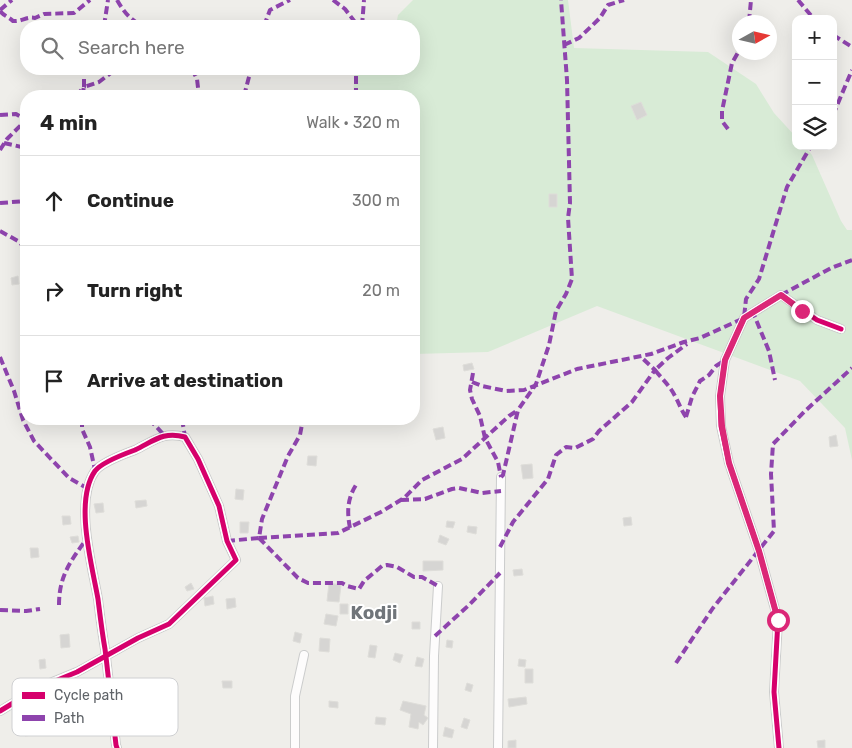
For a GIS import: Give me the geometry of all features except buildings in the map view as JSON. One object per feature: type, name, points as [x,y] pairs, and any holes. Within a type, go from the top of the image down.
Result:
[{"type":"street","points":[[779,748],[774,692],[778,620],[759,551],[729,463],[720,406],[724,366],[744,318],[781,295],[817,320],[841,329]]},
{"type":"street","points":[[62,678],[106,657],[138,638],[169,624],[236,560],[227,540],[219,506],[198,459],[185,437],[174,434],[164,436],[115,458],[95,470],[87,488],[86,525],[89,560],[98,597],[106,657],[109,678]]},
{"type":"street","points":[[498,748],[500,477]]},
{"type":"street","points":[[434,748],[434,656],[438,586]]},
{"type":"street","points":[[295,748],[295,696],[304,655]]},
{"type":"street","points":[[0,711],[12,704]]},
{"type":"green space","points":[[413,0],[568,0],[574,48],[708,52],[756,84],[774,113],[792,133],[792,150],[808,150],[812,155],[841,221],[847,230],[852,230],[852,460],[845,428],[800,381],[597,306],[488,352],[420,354],[420,90],[353,90],[355,75],[420,75],[420,20],[397,20],[398,15]]},
{"type":"marked path","points":[[0,10],[12,0]]},
{"type":"marked path","points":[[20,20],[35,18],[44,14],[74,13],[90,0]]},
{"type":"marked path","points":[[105,20],[108,0]]},
{"type":"marked path","points":[[117,0],[133,20]]},
{"type":"marked path","points":[[266,20],[270,10],[290,0]]},
{"type":"marked path","points":[[333,0],[345,9],[353,20]]},
{"type":"marked path","points":[[362,20],[364,0]]},
{"type":"marked path","points":[[501,477],[518,410],[536,384],[549,345],[556,311],[572,279],[568,218],[570,203],[567,80],[561,0]]},
{"type":"marked path","points":[[564,45],[579,38],[600,18],[608,5],[624,0]]},
{"type":"marked path","points":[[750,15],[751,0]]},
{"type":"marked path","points":[[798,0],[811,15]]},
{"type":"marked path","points":[[0,11],[13,21],[20,20]]},
{"type":"marked path","points":[[837,38],[852,47]]},
{"type":"marked path","points":[[728,129],[722,121],[722,111],[734,60]]},
{"type":"marked path","points":[[837,106],[852,70]]},
{"type":"marked path","points":[[81,90],[84,87],[84,75]]},
{"type":"marked path","points":[[83,90],[84,87],[99,82],[108,75]]},
{"type":"marked path","points":[[195,75],[198,90]]},
{"type":"marked path","points":[[246,90],[249,75]]},
{"type":"marked path","points":[[356,75],[356,90]]},
{"type":"marked path","points":[[0,115],[16,114],[20,116]]},
{"type":"marked path","points":[[0,150],[7,139],[20,126]]},
{"type":"marked path","points":[[4,143],[20,147]]},
{"type":"marked path","points":[[472,382],[506,391],[524,390],[577,369],[651,354],[700,338],[744,318],[746,299],[759,279],[787,187],[809,150]]},
{"type":"marked path","points":[[0,203],[20,201]]},
{"type":"marked path","points":[[0,231],[20,243]]},
{"type":"marked path","points":[[781,295],[831,268],[852,260]]},
{"type":"marked path","points":[[752,310],[769,351],[775,380]]},
{"type":"marked path","points":[[686,417],[673,392],[655,370],[687,344]]},
{"type":"marked path","points":[[0,357],[20,410]]},
{"type":"marked path","points":[[500,547],[513,522],[548,479],[556,455],[566,447],[575,448],[593,439],[599,431],[632,402],[655,370],[641,357]]},
{"type":"marked path","points":[[686,417],[692,397],[700,381],[725,360]]},
{"type":"marked path","points":[[676,663],[713,608],[774,531],[771,474],[773,444],[805,411],[852,368]]},
{"type":"marked path","points":[[473,373],[470,390],[472,399],[480,416],[485,438],[498,462],[501,477]]},
{"type":"marked path","points":[[259,538],[338,533],[381,512],[404,498],[422,480],[462,459],[518,410]]},
{"type":"marked path","points":[[26,425],[34,441],[69,478],[87,488]]},
{"type":"marked path","points":[[82,425],[90,447],[95,470]]},
{"type":"marked path","points":[[155,425],[165,436]]},
{"type":"marked path","points":[[183,425],[185,437]]},
{"type":"marked path","points":[[227,541],[259,538],[262,519],[288,456],[300,435],[302,425]]},
{"type":"marked path","points":[[350,528],[349,506],[356,485]]},
{"type":"marked path","points":[[401,500],[425,499],[459,488],[482,493],[501,491]]},
{"type":"marked path","points":[[59,605],[61,585],[67,569],[87,538]]},
{"type":"marked path","points":[[259,538],[298,578],[308,583],[342,583],[359,589],[364,581],[382,566],[387,565],[397,567],[414,577],[422,577],[438,586]]},
{"type":"marked path","points":[[435,636],[500,573]]},
{"type":"marked path","points":[[0,610],[26,611],[40,609]]},
{"type":"cycle path","points":[[779,748],[774,692],[778,620],[759,551],[729,463],[721,426],[720,396],[725,360],[744,318],[781,295],[817,320],[841,329]]},
{"type":"cycle path","points":[[177,435],[185,437],[198,459],[219,506],[227,541],[236,560],[169,624],[106,656],[86,534],[86,499],[89,484],[95,471],[103,464],[165,436],[177,435]]},
{"type":"cycle path","points":[[62,678],[106,656]]},
{"type":"cycle path","points":[[106,656],[108,678]]},
{"type":"cycle path","points":[[0,711],[12,704]]},
{"type":"cycle path","points":[[115,736],[117,748]]},
{"type":"district","name":"Kodji","points":[[374,612]]},
{"type":"route","points":[[778,620],[759,551],[729,463],[722,426],[720,396],[725,360],[744,318],[781,295],[802,311]]}]
